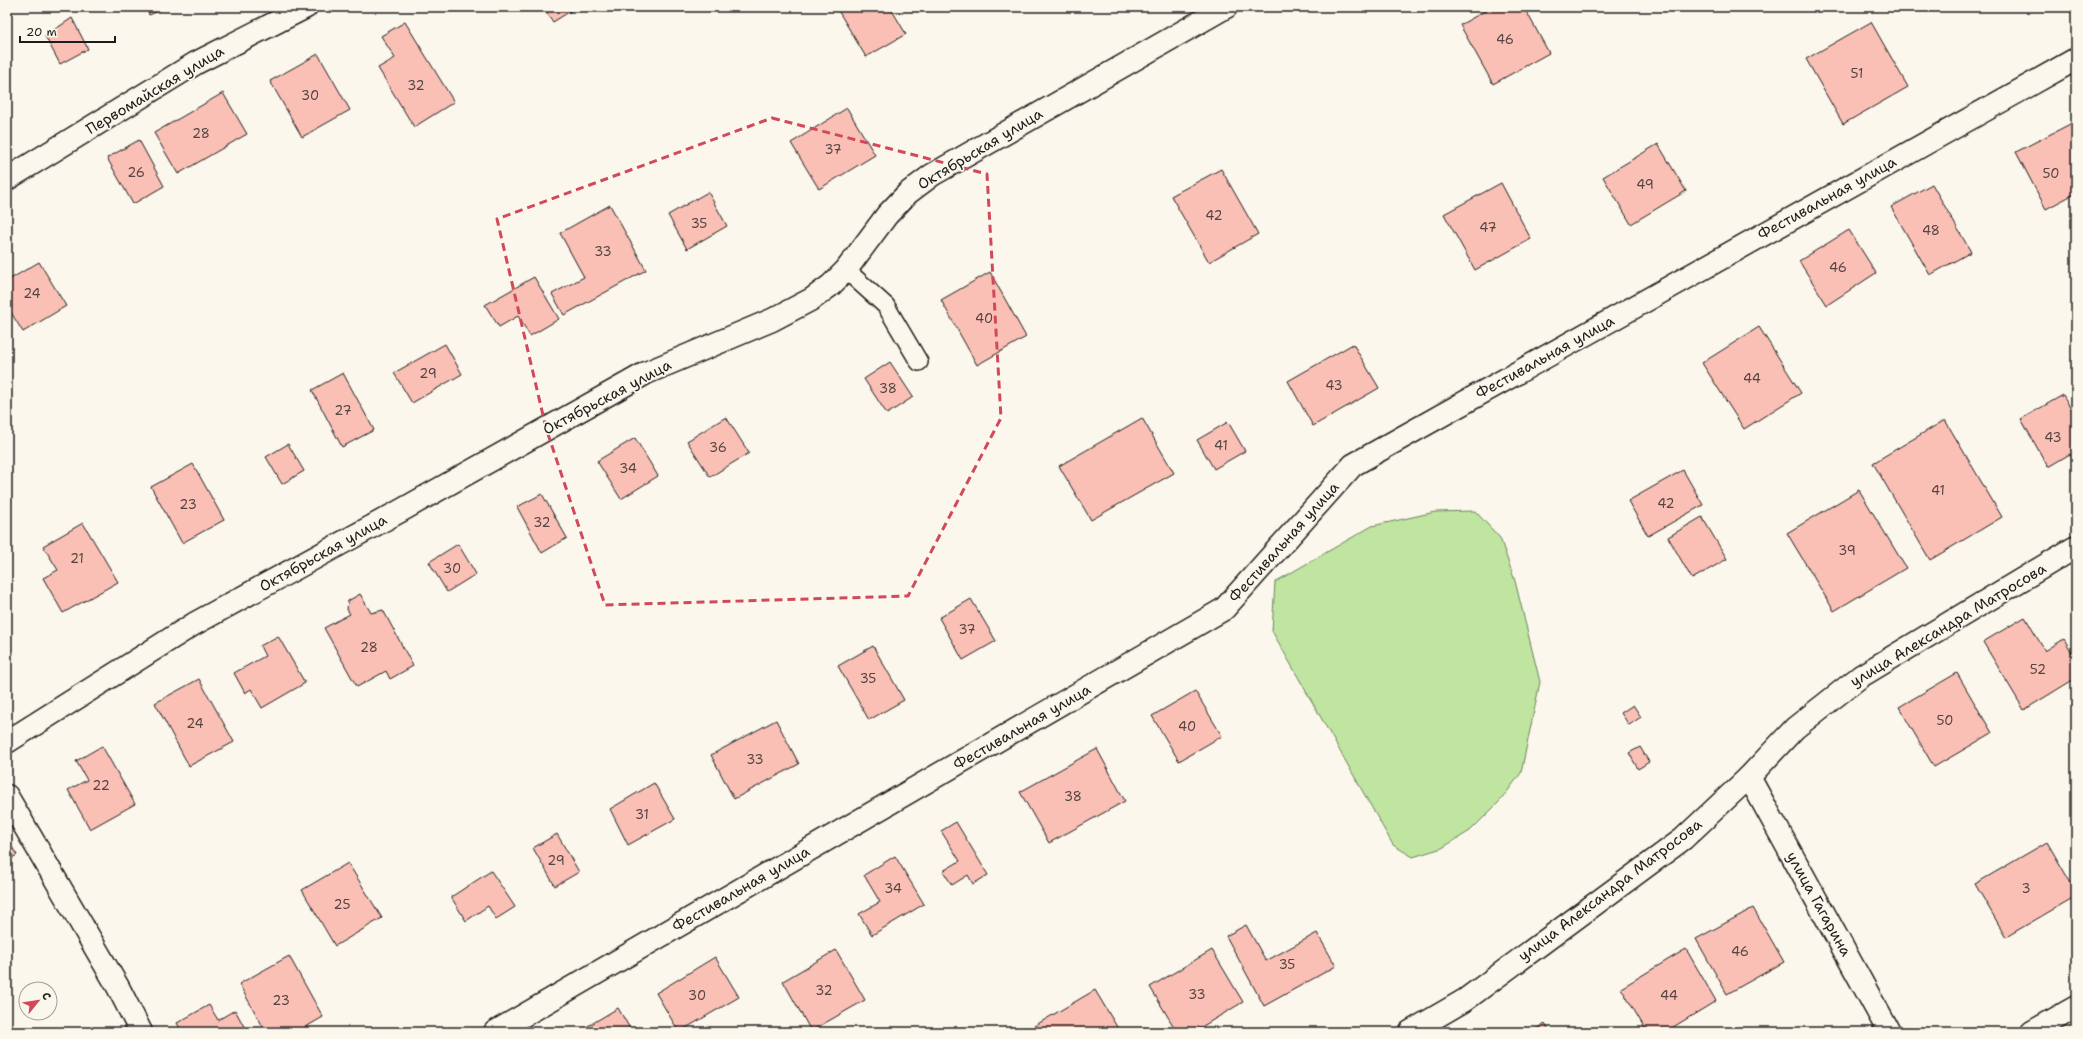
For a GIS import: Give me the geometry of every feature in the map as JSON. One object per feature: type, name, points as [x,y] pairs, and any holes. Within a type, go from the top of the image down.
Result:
[{"type":"street","name":"Первомайская улица","points":[[7,179],[196,63],[306,7]]},
{"type":"street","name":"Октябрьская улица","points":[[7,742],[194,624],[402,510],[646,373],[772,320],[812,299],[831,286],[846,270],[887,215],[908,193],[932,175],[1226,7]]},
{"type":"street","name":"Фестивальная улица","points":[[495,1032],[1224,609],[1353,465],[2076,59]]},
{"type":"street","name":"улица Александра Матросова","points":[[1410,1032],[1466,1000],[1676,844],[1749,776],[1795,728],[1861,676],[2076,547]]},
{"type":"street","name":"улица Гагарина","points":[[1749,776],[1889,1032]]},
{"type":"street","points":[[7,796],[118,987],[141,1032]]},
{"type":"street","points":[[2032,1032],[2076,1007]]},
{"type":"lane","points":[[846,270],[886,306],[919,362]]},
{"type":"highlighted area","points":[[772,118],[987,174],[1001,418],[908,596],[605,605],[546,428],[497,219]]},
{"type":"green space","points":[[1475,511],[1500,538],[1515,581],[1540,682],[1521,773],[1501,800],[1470,831],[1442,848],[1413,857],[1393,845],[1272,631],[1275,582],[1372,526],[1435,512]]},
{"type":"building","points":[[146,7],[169,7],[149,15]]},
{"type":"building","points":[[543,7],[577,7],[553,22]]},
{"type":"building","points":[[836,7],[890,7],[906,34],[866,57]]},
{"type":"building","points":[[1492,7],[1524,7],[1549,53],[1493,84],[1460,25]]},
{"type":"building","points":[[72,18],[88,49],[60,64],[45,36]]},
{"type":"building","points":[[405,22],[454,102],[414,127],[378,68],[395,58],[381,36]]},
{"type":"building","points":[[1871,22],[1908,87],[1843,124],[1806,59]]},
{"type":"building","points":[[318,54],[350,110],[302,137],[270,81]]},
{"type":"building","points":[[223,93],[247,134],[178,174],[154,133]]},
{"type":"building","points":[[847,108],[875,155],[819,189],[791,143]]},
{"type":"building","points":[[2072,123],[2076,131],[2076,193],[2046,209],[2016,152]]},
{"type":"building","points":[[139,140],[164,186],[133,204],[107,158]]},
{"type":"building","points":[[1658,144],[1686,191],[1631,224],[1603,177]]},
{"type":"building","points":[[1221,169],[1258,234],[1209,262],[1171,196]]},
{"type":"building","points":[[1501,183],[1531,239],[1475,270],[1444,214]]},
{"type":"building","points":[[1932,184],[1971,252],[1930,275],[1891,207]]},
{"type":"building","points":[[708,192],[727,226],[687,249],[668,215]]},
{"type":"building","points":[[610,205],[646,270],[564,315],[552,294],[584,277],[560,233]]},
{"type":"building","points":[[1849,230],[1876,273],[1827,305],[1799,261]]},
{"type":"building","points":[[39,262],[66,306],[23,332],[7,306],[7,281]]},
{"type":"building","points":[[990,272],[1026,337],[977,365],[941,300]]},
{"type":"building","points":[[534,277],[559,319],[530,336],[518,316],[499,327],[485,305]]},
{"type":"building","points":[[1759,327],[1801,393],[1744,429],[1702,363]]},
{"type":"building","points":[[445,344],[462,374],[412,403],[394,373]]},
{"type":"building","points":[[1353,344],[1379,388],[1313,426],[1288,381]]},
{"type":"building","points":[[890,362],[913,397],[887,414],[864,379]]},
{"type":"building","points":[[343,373],[374,430],[342,447],[312,390]]},
{"type":"building","points":[[2063,395],[2076,417],[2076,464],[2070,454],[2048,467],[2021,419]]},
{"type":"building","points":[[726,417],[749,453],[710,477],[687,441]]},
{"type":"building","points":[[1142,418],[1174,473],[1091,520],[1059,466]]},
{"type":"building","points":[[1945,420],[2002,517],[1930,560],[1873,463]]},
{"type":"building","points":[[1228,422],[1245,451],[1214,469],[1197,440]]},
{"type":"building","points":[[635,438],[658,476],[621,499],[597,461]]},
{"type":"building","points":[[288,444],[304,471],[282,484],[266,457]]},
{"type":"building","points":[[193,464],[224,520],[182,543],[151,487]]},
{"type":"building","points":[[1683,470],[1703,505],[1648,536],[1628,501]]},
{"type":"building","points":[[1859,490],[1906,568],[1834,611],[1787,533]]},
{"type":"building","points":[[542,494],[567,538],[542,553],[517,507]]},
{"type":"building","points":[[1702,517],[1727,559],[1692,579],[1668,537]]},
{"type":"building","points":[[83,523],[118,582],[63,613],[43,578],[58,570],[43,546]]},
{"type":"building","points":[[458,544],[476,574],[447,592],[429,562]]},
{"type":"building","points":[[360,594],[371,613],[383,610],[413,666],[390,679],[386,671],[357,687],[324,628],[350,614],[347,609],[348,601]]},
{"type":"building","points":[[971,599],[996,641],[963,660],[939,618]]},
{"type":"building","points":[[2025,617],[2045,651],[2064,639],[2076,659],[2076,678],[2024,710],[1983,642]]},
{"type":"building","points":[[278,636],[305,683],[262,708],[251,689],[245,693],[234,673],[265,656],[260,646]]},
{"type":"building","points":[[873,646],[904,700],[869,720],[838,666]]},
{"type":"building","points":[[1957,673],[1992,733],[1934,767],[1899,707]]},
{"type":"building","points":[[199,679],[234,742],[189,766],[155,703]]},
{"type":"building","points":[[1195,691],[1222,736],[1179,761],[1152,716]]},
{"type":"building","points":[[1633,705],[1641,717],[1629,725],[1621,713]]},
{"type":"building","points":[[776,720],[799,764],[734,799],[711,755]]},
{"type":"building","points":[[102,746],[135,804],[90,829],[68,790],[87,780],[76,761]]},
{"type":"building","points":[[1640,747],[1649,762],[1638,769],[1629,753]]},
{"type":"building","points":[[1097,749],[1125,801],[1049,843],[1020,792]]},
{"type":"building","points":[[654,783],[675,819],[628,845],[610,809]]},
{"type":"building","points":[[956,822],[988,875],[973,884],[968,875],[952,885],[943,871],[960,861],[941,831]]},
{"type":"building","points":[[557,834],[579,872],[555,886],[533,848]]},
{"type":"building","points":[[7,839],[17,855],[7,861]]},
{"type":"building","points":[[2047,842],[2076,892],[2076,896],[2006,937],[1975,884]]},
{"type":"building","points":[[895,856],[924,904],[872,935],[859,914],[880,902],[864,875]]},
{"type":"building","points":[[348,863],[382,918],[335,946],[302,890]]},
{"type":"building","points":[[491,871],[515,907],[496,919],[488,906],[466,921],[451,897]]},
{"type":"building","points":[[1753,908],[1784,962],[1727,994],[1696,939]]},
{"type":"building","points":[[1246,925],[1266,961],[1317,933],[1336,966],[1264,1006],[1226,936]]},
{"type":"building","points":[[1686,949],[1716,1001],[1665,1032],[1647,1032],[1621,988]]},
{"type":"building","points":[[836,950],[865,1000],[811,1031],[783,981]]},
{"type":"building","points":[[1212,950],[1243,1002],[1193,1032],[1177,1032],[1150,987]]},
{"type":"building","points":[[289,956],[323,1017],[297,1032],[266,1032],[239,984]]},
{"type":"building","points":[[715,957],[739,997],[679,1032],[656,993]]},
{"type":"building","points":[[1095,990],[1120,1032],[1037,1032],[1034,1026]]},
{"type":"building","points":[[209,1005],[218,1020],[235,1010],[247,1032],[182,1032],[177,1023]]},
{"type":"building","points":[[618,1008],[632,1032],[578,1032]]},
{"type":"building","points":[[1545,1024],[1550,1032],[1530,1032]]}]
